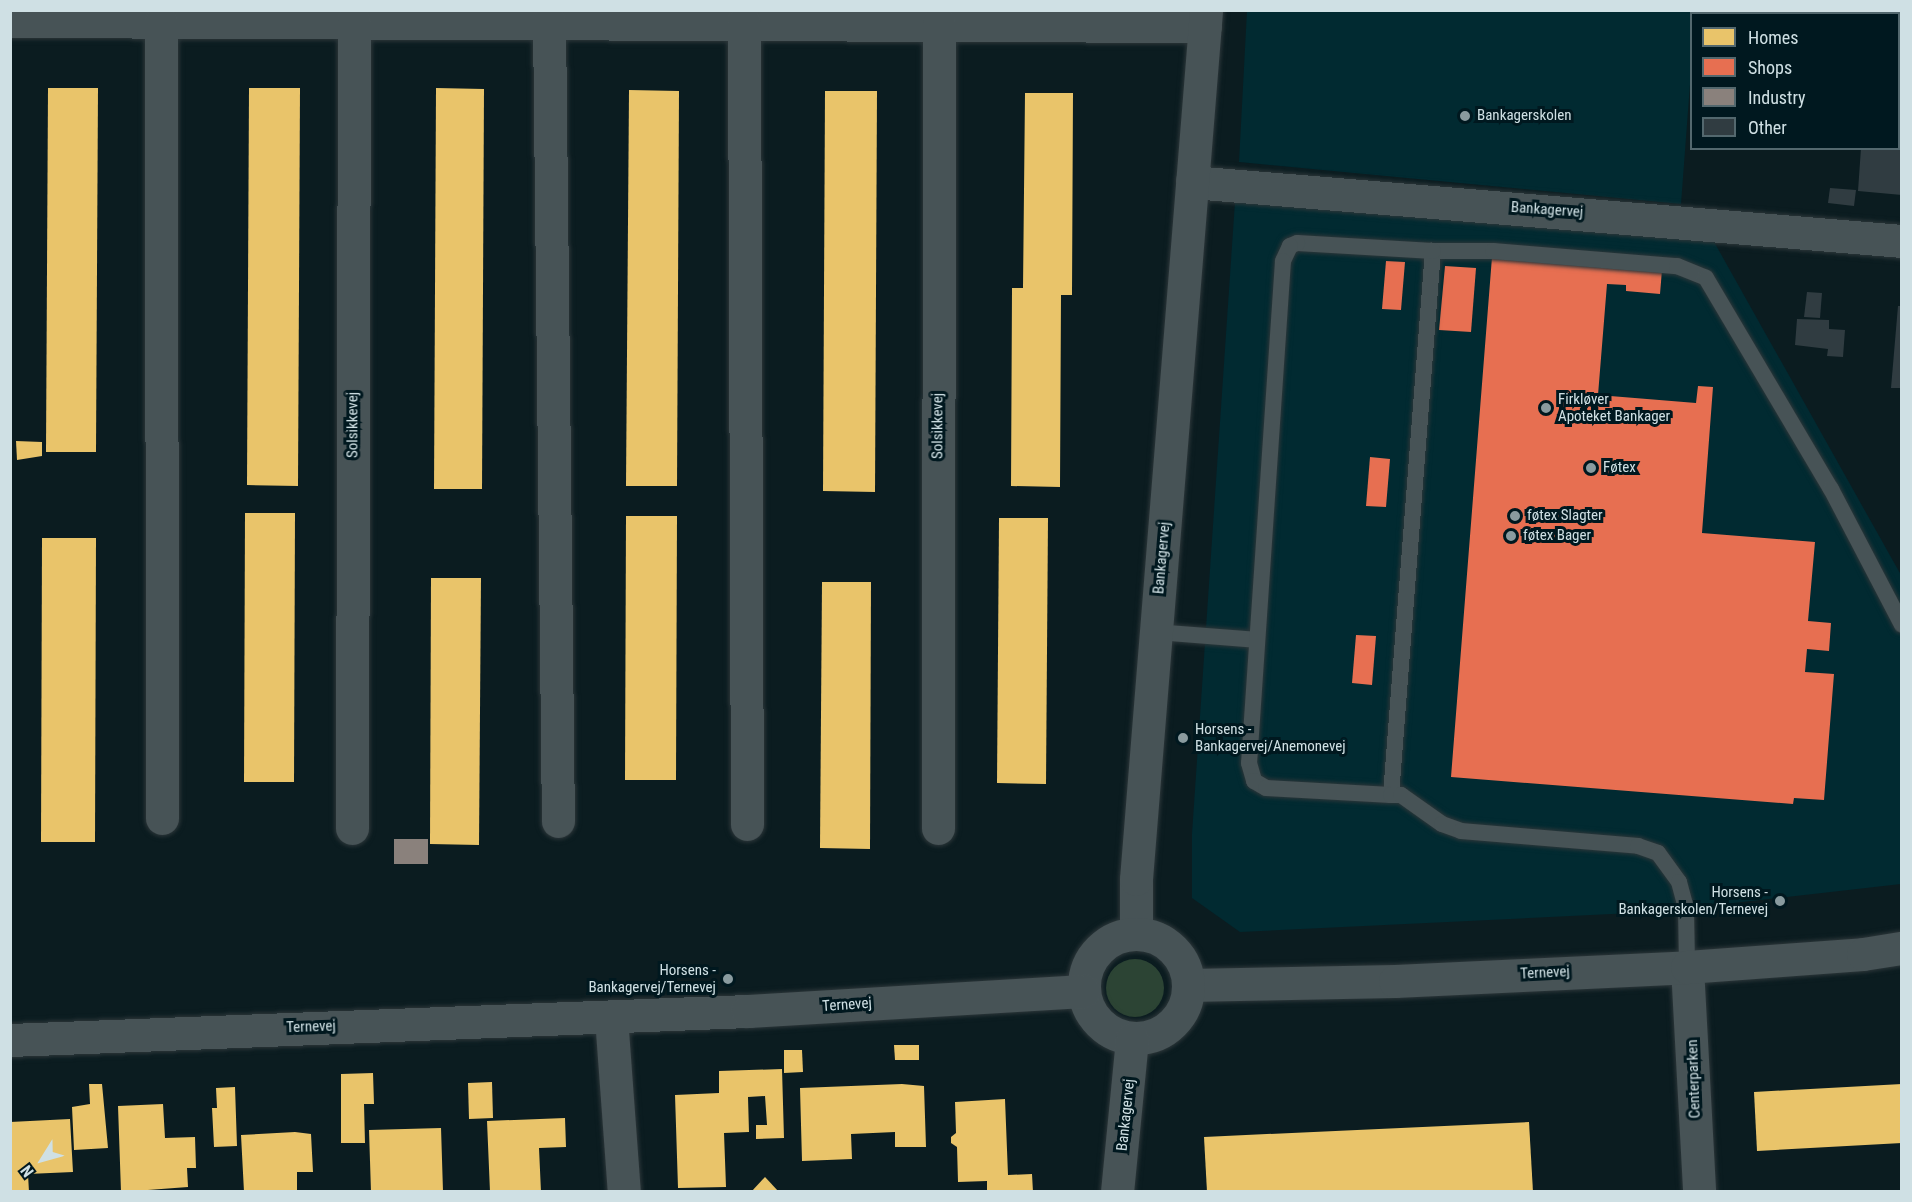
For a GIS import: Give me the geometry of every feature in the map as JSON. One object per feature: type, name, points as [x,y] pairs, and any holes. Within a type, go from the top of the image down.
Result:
[{"type":"street","points":[[10,21],[354,21],[422,16],[549,21],[744,22],[1205,18]]},
{"type":"street","name":"Bankagervej","points":[[1136,933],[1156,632],[1205,18]]},
{"type":"street","name":"Solsikkevej","points":[[938,828],[951,19]]},
{"type":"street","name":"Solsikkevej","points":[[352,828],[354,21]]},
{"type":"street","points":[[549,21],[558,821]]},
{"type":"street","points":[[161,22],[162,818]]},
{"type":"street","points":[[744,22],[747,824]]},
{"type":"street","name":"Bankagervej","points":[[1192,182],[1902,241]]},
{"type":"street","points":[[1136,933],[1151,936],[1177,953],[1188,985],[1184,1007],[1175,1021],[1155,1034],[1132,1039],[1114,1034],[1099,1024],[1088,1009],[1083,991],[1084,974],[1103,945],[1136,933]]},
{"type":"street","name":"Ternevej","points":[[1188,985],[1395,981],[1687,967],[1863,954],[1902,948]]},
{"type":"street","name":"Centerparken","points":[[1687,967],[1699,1191]]},
{"type":"street","name":"Ternevej","points":[[10,1040],[611,1017],[1083,991]]},
{"type":"street","points":[[611,1017],[624,1191]]},
{"type":"street","name":"Bankagervej","points":[[1117,1191],[1132,1039]]},
{"type":"lane","points":[[1687,967],[1682,891],[1671,866],[1658,853],[1638,846],[1461,831],[1442,824],[1409,798],[1266,788],[1254,781],[1249,764],[1286,252],[1290,246],[1307,242],[1432,251],[1493,251],[1677,266],[1706,278],[1832,489],[1902,625]]},
{"type":"lane","points":[[1391,795],[1432,251]]},
{"type":"lane","points":[[1156,632],[1257,640]]},
{"type":"shaded area","name":"Bankagerskolen","points":[[1247,11],[1696,11],[1690,12],[1690,84],[1681,204],[1239,162]]},
{"type":"shaded area","points":[[1235,202],[1713,240],[1901,575],[1901,884],[1653,912],[1240,932],[1192,898],[1192,834]]},
{"type":"green space","points":[[1129,959],[1141,959],[1156,967],[1164,982],[1164,994],[1156,1009],[1141,1017],[1129,1017],[1114,1009],[1106,994],[1106,982],[1114,967]]},
{"type":"building: Homes","points":[[48,88],[98,88],[96,452],[46,452]]},
{"type":"building: Homes","points":[[249,88],[300,88],[298,486],[247,485]]},
{"type":"building: Homes","points":[[436,88],[484,89],[482,489],[434,489]]},
{"type":"building: Homes","points":[[629,90],[679,91],[677,486],[626,486]]},
{"type":"building: Homes","points":[[825,91],[877,91],[875,492],[823,491]]},
{"type":"building: Homes","points":[[1025,93],[1073,93],[1072,295],[1061,295],[1060,487],[1011,486],[1012,288],[1023,288]]},
{"type":"building: Homes","points":[[16,441],[42,442],[42,456],[17,460]]},
{"type":"building: Homes","points":[[245,513],[295,513],[294,782],[244,782]]},
{"type":"building: Homes","points":[[626,516],[677,516],[676,780],[625,780]]},
{"type":"building: Homes","points":[[999,518],[1048,518],[1046,784],[997,783]]},
{"type":"building: Homes","points":[[42,538],[96,538],[95,842],[41,842]]},
{"type":"building: Homes","points":[[431,578],[481,578],[479,845],[430,844]]},
{"type":"building: Homes","points":[[822,582],[871,582],[870,849],[820,848]]},
{"type":"building: Homes","points":[[894,1045],[919,1045],[919,1060],[895,1060]]},
{"type":"building: Homes","points":[[784,1050],[802,1050],[803,1072],[784,1073]]},
{"type":"building: Homes","points":[[782,1069],[784,1138],[756,1139],[756,1125],[767,1125],[765,1096],[748,1097],[749,1132],[724,1133],[726,1187],[678,1188],[675,1095],[719,1093],[719,1071]]},
{"type":"building: Homes","points":[[373,1073],[374,1104],[364,1104],[365,1143],[341,1143],[341,1074]]},
{"type":"building: Homes","points":[[492,1082],[493,1118],[469,1119],[468,1083]]},
{"type":"building: Homes","points":[[89,1084],[102,1084],[108,1148],[74,1150],[72,1107],[90,1104]]},
{"type":"building: Homes","points":[[902,1084],[924,1086],[926,1147],[895,1147],[895,1132],[851,1134],[852,1159],[802,1161],[800,1088]]},
{"type":"building: Homes","points":[[1902,1084],[1902,1143],[1757,1151],[1754,1092]]},
{"type":"building: Homes","points":[[235,1087],[237,1146],[214,1147],[212,1108],[217,1108],[216,1088]]},
{"type":"building: Homes","points":[[1005,1099],[1008,1175],[1032,1174],[1033,1192],[987,1192],[987,1181],[958,1182],[957,1147],[951,1143],[951,1137],[956,1133],[955,1102]]},
{"type":"building: Homes","points":[[163,1104],[165,1138],[195,1137],[196,1168],[187,1168],[188,1187],[121,1192],[118,1106]]},
{"type":"building: Homes","points":[[565,1118],[566,1147],[539,1148],[541,1192],[490,1192],[487,1121]]},
{"type":"building: Homes","points":[[70,1119],[73,1172],[28,1174],[29,1192],[10,1192],[10,1122]]},
{"type":"building: Homes","points":[[1529,1122],[1533,1192],[1207,1192],[1204,1137]]},
{"type":"building: Homes","points":[[441,1128],[443,1192],[371,1192],[369,1130]]},
{"type":"building: Homes","points":[[295,1132],[311,1134],[313,1172],[297,1172],[297,1192],[244,1192],[241,1135]]},
{"type":"building: Homes","points":[[765,1177],[779,1192],[751,1192]]},
{"type":"building: Shops","name":"Føtex","points":[[1492,257],[1662,270],[1660,294],[1626,291],[1626,285],[1607,284],[1598,395],[1696,403],[1698,386],[1713,387],[1702,533],[1815,542],[1808,621],[1831,623],[1829,651],[1807,649],[1805,672],[1834,674],[1824,800],[1794,798],[1793,804],[1451,777]]},
{"type":"building: Shops","points":[[1386,261],[1405,262],[1401,310],[1382,309]]},
{"type":"building: Shops","points":[[1445,266],[1476,268],[1471,332],[1439,330]]},
{"type":"building: Shops","points":[[1370,457],[1390,459],[1386,507],[1366,506]]},
{"type":"building: Shops","points":[[1356,635],[1376,636],[1372,685],[1352,683]]},
{"type":"building: Industry","points":[[394,839],[428,839],[428,864],[394,864]]},
{"type":"building: Other","points":[[1900,108],[1902,195],[1858,191],[1861,150],[1900,150]]},
{"type":"building: Other","points":[[1830,188],[1856,190],[1854,206],[1828,203]]},
{"type":"building: Other","points":[[1807,292],[1822,293],[1820,318],[1804,317]]},
{"type":"building: Other","points":[[1898,306],[1902,306],[1902,388],[1891,388]]},
{"type":"building: Other","points":[[1797,319],[1829,320],[1829,329],[1845,330],[1843,357],[1827,356],[1828,349],[1795,345]]},
{"type":"place","name":"Bankagerskolen","points":[[1465,116]]},
{"type":"place","name":"Firkløver Apoteket Bankager","points":[[1546,408]]},
{"type":"place","name":"Føtex","points":[[1591,468]]},
{"type":"place","name":"føtex Slagter","points":[[1515,516]]},
{"type":"place","name":"føtex Bager","points":[[1511,536]]},
{"type":"place","name":"Horsens - Bankagervej/Anemonevej","points":[[1183,738]]},
{"type":"place","name":"Horsens - Bankagerskolen/Ternevej","points":[[1780,901]]},
{"type":"place","name":"Horsens - Bankagervej/Ternevej","points":[[728,979]]}]
